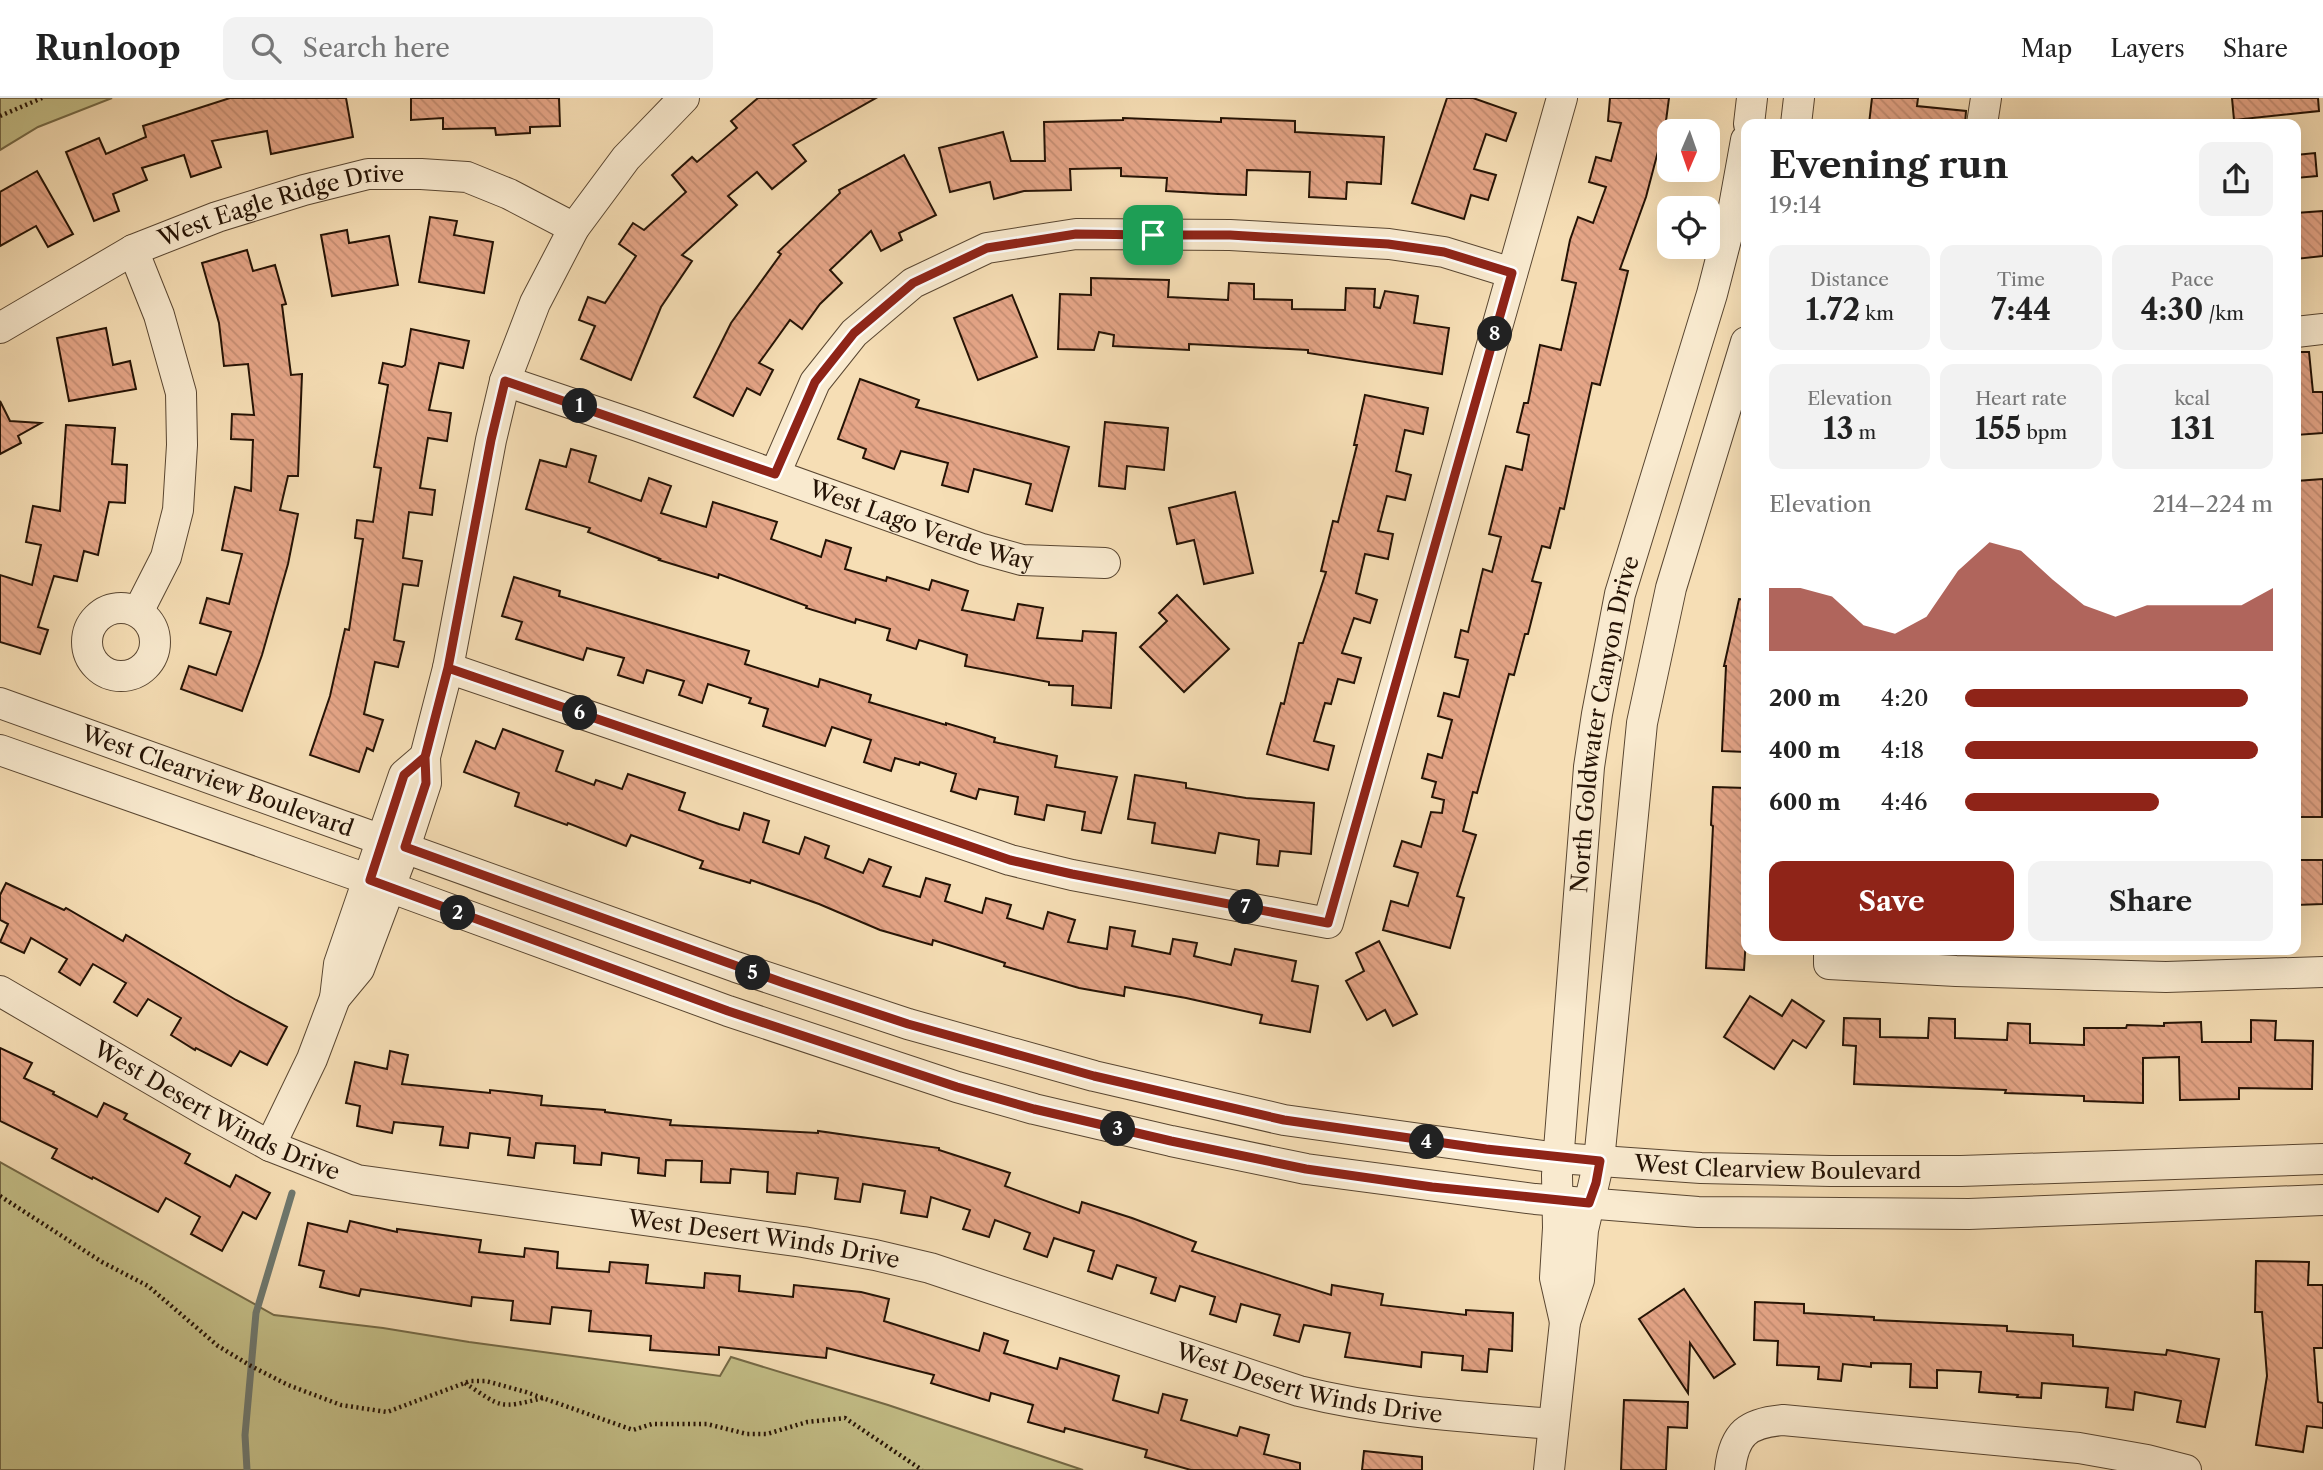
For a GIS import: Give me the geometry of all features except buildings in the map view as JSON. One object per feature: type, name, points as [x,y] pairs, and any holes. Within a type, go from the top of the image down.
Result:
[{"type":"street","points":[[270,1146],[313,1059],[335,998],[339,964],[379,884],[394,843],[404,775],[425,757],[448,668],[505,381],[535,303],[574,228],[626,158],[684,98]]},
{"type":"street","points":[[448,668],[1010,860],[1328,923],[1562,98]]},
{"type":"street","points":[[1750,119],[1752,98]]},
{"type":"street","points":[[1797,119],[1799,98]]},
{"type":"street","points":[[1983,119],[1986,98]]},
{"type":"street","name":"North Goldwater Canyon Drive","points":[[1565,1322],[1555,1278],[1558,1158],[1589,767],[1620,594],[1712,294],[1733,212],[1741,168]]},
{"type":"street","name":"West Eagle Ridge Drive","points":[[0,328],[133,250],[217,217],[304,190],[368,174],[467,177],[509,194],[574,228]]},
{"type":"street","points":[[775,474],[815,382],[854,333],[913,283],[987,248],[1076,234],[1230,235],[1388,244],[1444,252],[1512,273]]},
{"type":"street","points":[[133,250],[159,314],[178,380],[182,432],[178,510],[166,557],[138,612]]},
{"type":"street","points":[[2301,331],[2323,329]]},
{"type":"street","name":"North Goldwater Canyon Drive","points":[[1549,1470],[1565,1322],[1579,1280],[1583,1230],[1600,1161],[1643,723],[1671,588],[1741,358]]},
{"type":"street","name":"West Lago Verde Way","points":[[505,381],[982,549],[1022,560],[1105,563]]},
{"type":"street","name":"West Clearview Boulevard","points":[[0,703],[736,967],[908,1024],[1040,1062],[1284,1120],[1558,1158],[1702,1168],[1975,1170],[2323,1159]]},
{"type":"street","name":"West Clearview Boulevard","points":[[0,750],[728,1011],[957,1087],[1034,1109],[1306,1169],[1558,1201],[1698,1212],[1918,1215],[2323,1200]]},
{"type":"street","points":[[1829,957],[1956,971],[2166,977],[2323,972]]},
{"type":"street","name":"West Desert Winds Drive","points":[[0,991],[270,1146],[357,1180],[803,1242],[875,1255],[930,1269],[1299,1391],[1343,1402],[1401,1411],[1553,1424]]},
{"type":"street","points":[[1730,1470],[1737,1440],[1751,1426],[1783,1420],[2078,1448],[2186,1470]]},
{"type":"path","points":[[0,116],[42,98]]},
{"type":"path","points":[[0,1196],[102,1262],[148,1286],[218,1346],[251,1366],[341,1405],[387,1412],[464,1382],[486,1381],[544,1398],[633,1430],[652,1423],[707,1424],[747,1434],[767,1434],[807,1422],[845,1418],[922,1470]]},
{"type":"path","points":[[464,1382],[497,1404],[511,1407],[544,1398]]},
{"type":"shaded area","points":[[0,98],[112,98],[38,127],[0,150]]},
{"type":"shaded area","points":[[0,1162],[274,1315],[720,1376],[731,1357],[888,1405],[1083,1470],[0,1470]]},
{"type":"waterway","points":[[247,1470],[245,1435],[256,1313],[292,1193]]},
{"type":"route","points":[[1153,235],[1076,234],[987,248],[913,283],[854,333],[815,382],[775,474],[505,381],[491,440],[448,668],[425,757],[404,775],[370,880],[728,1011],[957,1087],[1034,1109],[1306,1169],[1432,1187],[1589,1203],[1600,1161],[1486,1149],[1284,1120],[1040,1062],[908,1024],[736,967],[405,847],[426,783],[425,757],[435,718],[448,668],[1010,860],[1328,923],[1512,273],[1444,252],[1388,244],[1230,235],[1153,235]]}]
